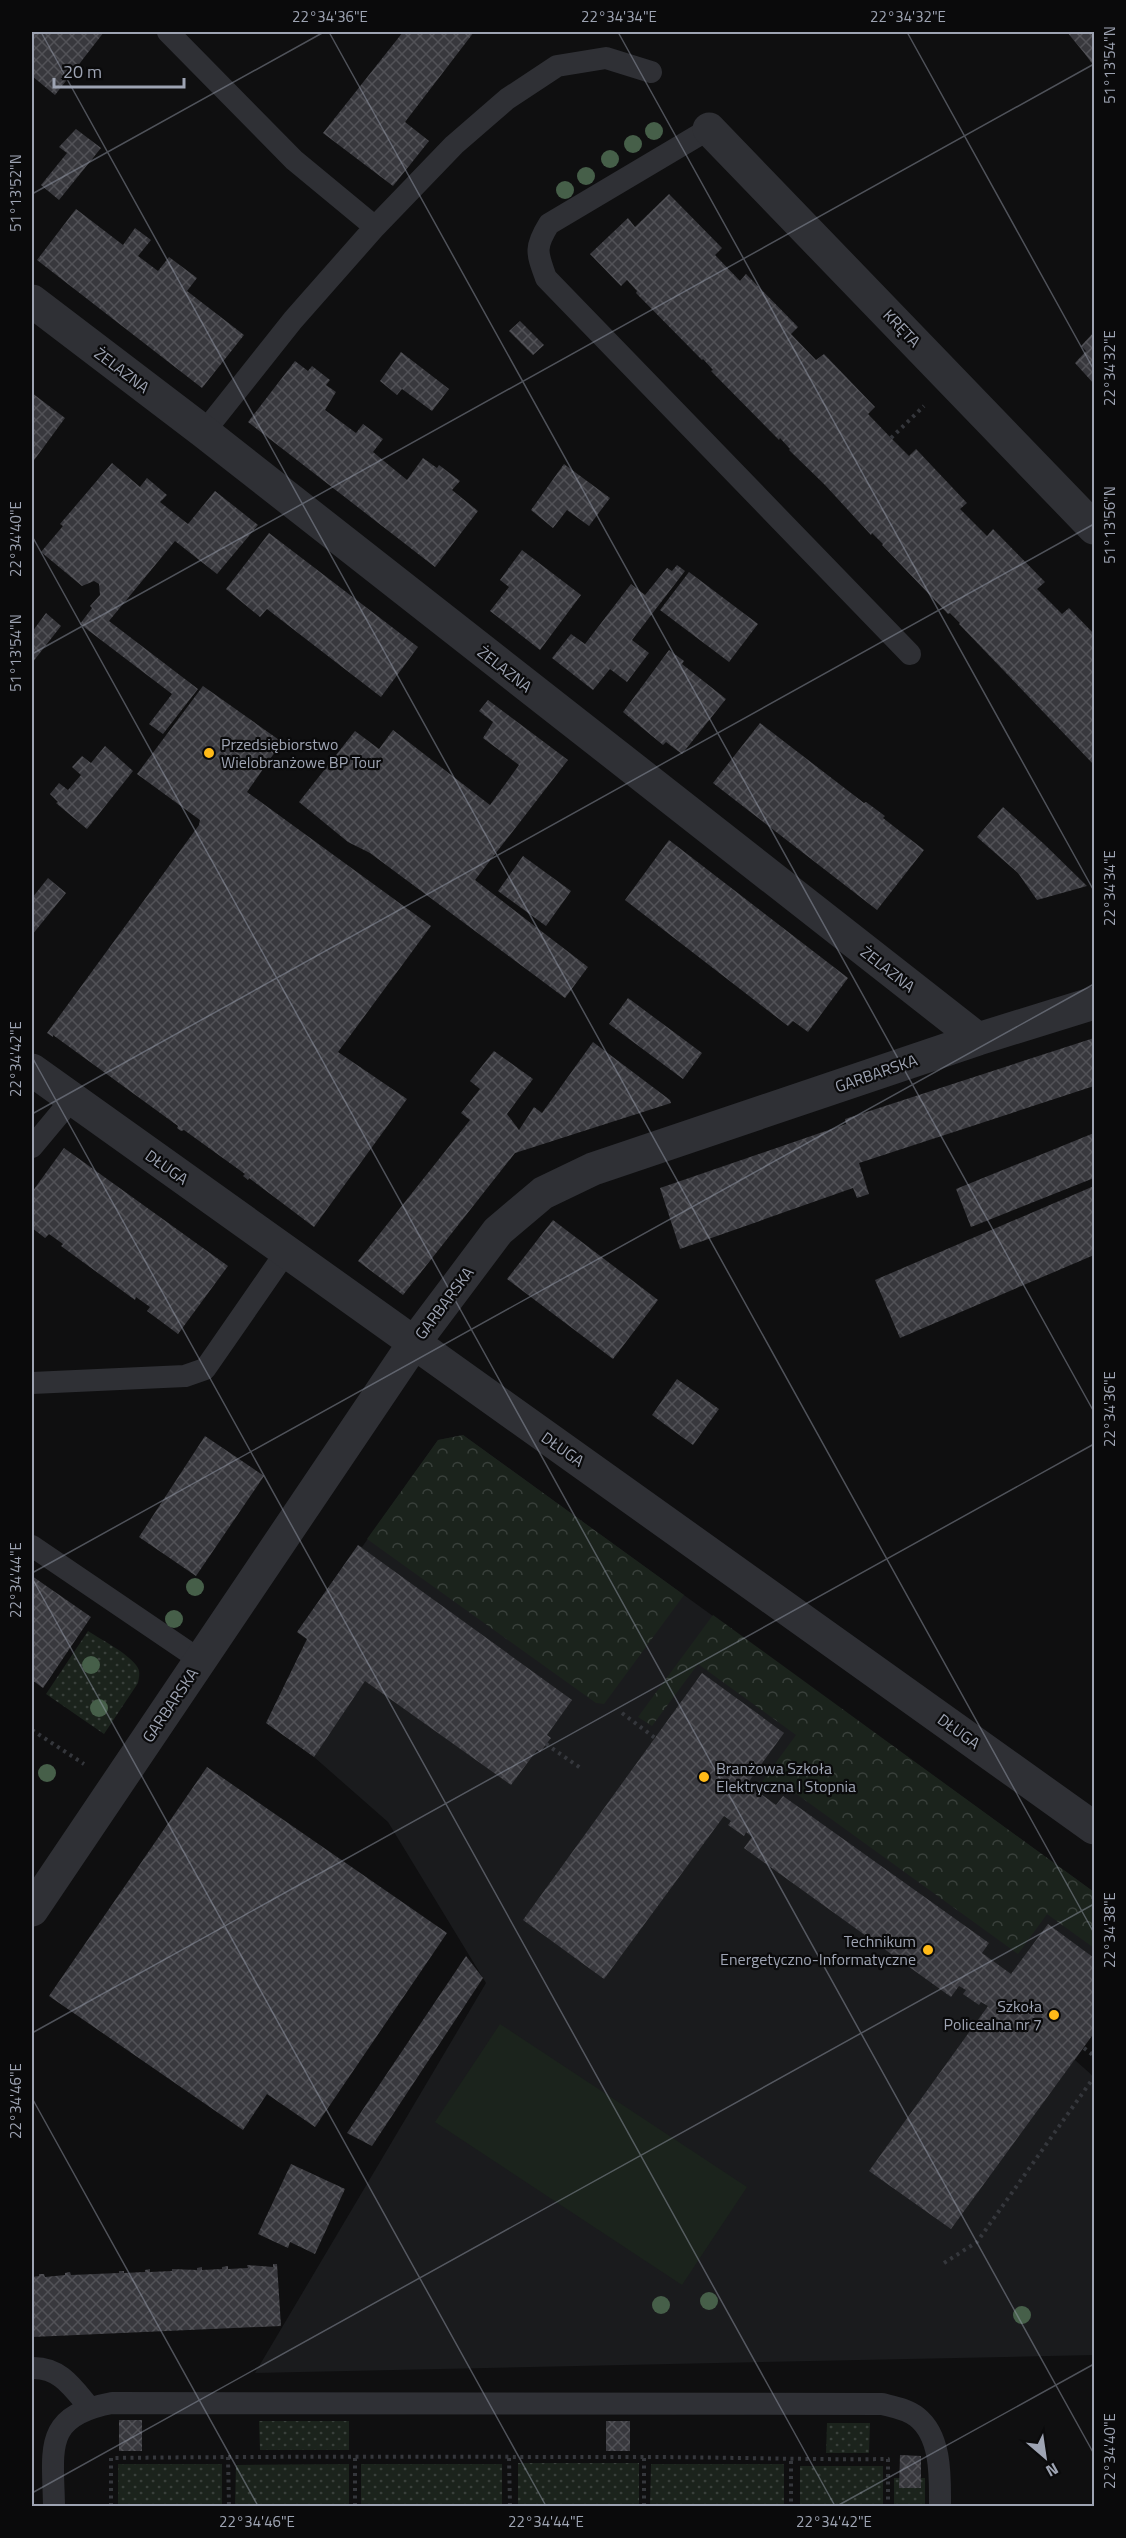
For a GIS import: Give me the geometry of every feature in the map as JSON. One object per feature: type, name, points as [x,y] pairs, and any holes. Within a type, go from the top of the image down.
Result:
[{"type":"street","name":"KRĘTA","points":[[709,129],[1095,528]]},
{"type":"street","name":"ŻELAZNA","points":[[32,301],[204,432],[978,1039]]},
{"type":"street","name":"GARBARSKA","points":[[32,1910],[414,1342],[498,1231],[543,1193],[593,1169],[978,1039],[1095,1003]]},
{"type":"street","name":"DŁUGA","points":[[32,1070],[1095,1828]]},
{"type":"lane","points":[[168,32],[294,160],[375,227]]},
{"type":"lane","points":[[204,432],[293,320],[375,227],[454,145],[507,99],[557,66],[606,58],[651,72]]},
{"type":"lane","points":[[709,129],[549,225],[538,242],[539,259],[546,278],[910,654]]},
{"type":"lane","points":[[32,1147],[72,1099]]},
{"type":"lane","points":[[32,1383],[185,1376],[205,1369],[286,1252]]},
{"type":"lane","points":[[32,1546],[200,1660]]},
{"type":"lane","points":[[32,2368],[53,2371],[65,2379],[89,2408]]},
{"type":"lane","points":[[54,2506],[53,2457],[56,2439],[64,2424],[74,2414],[112,2403],[882,2404],[903,2409],[918,2417],[929,2433],[940,2471],[940,2506]]},
{"type":"path","points":[[891,438],[916,413]]},
{"type":"path","points":[[622,1713],[656,1738]]},
{"type":"path","points":[[32,1730],[87,1766]]},
{"type":"path","points":[[546,1744],[582,1769]]},
{"type":"path","points":[[1084,2048],[1095,2056]]},
{"type":"path","points":[[944,2263],[977,2242],[1095,2077]]},
{"type":"path","points":[[228,2457],[228,2506]]},
{"type":"path","points":[[111,2506],[111,2458],[228,2457],[644,2457],[791,2461],[888,2459],[888,2506]]},
{"type":"path","points":[[644,2457],[644,2506]]},
{"type":"path","points":[[355,2458],[355,2506]]},
{"type":"path","points":[[509,2458],[510,2506]]},
{"type":"path","points":[[791,2461],[791,2506]]},
{"type":"shaded area","points":[[463,1435],[1094,1892],[1094,2033],[1075,2060],[1094,2077],[1094,2355],[255,2373],[486,1983],[388,1822],[314,1757],[266,1723],[307,1640],[297,1632],[358,1545],[362,1547],[438,1440]]},
{"type":"green space","points":[[463,1435],[684,1595],[604,1704],[596,1703],[367,1539],[438,1440]]},
{"type":"green space","points":[[713,1615],[1094,1892],[1094,1948],[1047,1914],[1018,1954],[780,1782],[773,1791],[761,1783],[796,1735],[698,1664],[652,1726],[638,1717]]},
{"type":"green space","points":[[88,1631],[127,1656],[139,1671],[138,1683],[104,1734],[46,1694]]},
{"type":"green space","points":[[500,2024],[747,2187],[682,2285],[435,2122]]},
{"type":"green space","points":[[259,2421],[349,2421],[349,2450],[260,2450]]},
{"type":"green space","points":[[827,2423],[870,2423],[869,2453],[826,2453]]},
{"type":"green space","points":[[518,2463],[639,2463],[639,2506],[518,2505]]},
{"type":"green space","points":[[118,2464],[222,2464],[222,2506],[118,2506]]},
{"type":"green space","points":[[349,2464],[349,2506],[235,2506],[236,2465]]},
{"type":"green space","points":[[361,2464],[502,2464],[502,2505],[361,2506]]},
{"type":"green space","points":[[651,2464],[784,2464],[784,2506],[650,2506]]},
{"type":"green space","points":[[800,2466],[883,2466],[883,2506],[800,2504]]},
{"type":"green space","points":[[894,2478],[900,2478],[900,2488],[920,2488],[921,2478],[925,2478],[925,2506],[894,2506]]},
{"type":"building","points":[[32,32],[104,32],[55,95],[32,76]]},
{"type":"building","points":[[403,32],[474,32],[405,122],[429,141],[393,186],[323,133]]},
{"type":"building","points":[[1067,32],[1094,32],[1094,66],[1085,54]]},
{"type":"building","points":[[76,129],[101,148],[59,200],[41,185],[67,153],[59,147]]},
{"type":"building","points":[[669,194],[722,248],[715,255],[740,281],[746,274],[798,327],[791,334],[816,360],[824,354],[875,407],[868,414],[891,438],[909,456],[916,449],[967,503],[960,509],[987,536],[993,529],[1045,582],[1037,589],[1062,614],[1069,608],[1094,634],[1094,765],[960,623],[950,613],[948,614],[780,438],[779,440],[711,371],[713,370],[703,359],[636,293],[637,291],[627,280],[621,286],[590,254],[628,218],[635,227]]},
{"type":"building","points":[[76,209],[123,245],[135,228],[151,240],[138,256],[158,271],[169,257],[197,278],[187,291],[244,335],[202,388],[37,260]]},
{"type":"building","points":[[520,321],[544,345],[533,355],[509,331]]},
{"type":"building","points":[[1094,332],[1094,384],[1075,363],[1086,351],[1081,346]]},
{"type":"building","points":[[401,352],[449,389],[432,411],[402,389],[397,395],[380,381]]},
{"type":"building","points":[[295,361],[308,371],[312,366],[330,380],[326,385],[336,392],[325,410],[356,433],[363,424],[383,439],[373,452],[407,480],[423,458],[437,468],[439,465],[460,481],[452,490],[478,511],[435,567],[248,422]]},
{"type":"building","points":[[32,393],[65,418],[32,463]]},
{"type":"building","points":[[112,463],[140,487],[147,478],[167,495],[160,502],[188,524],[215,491],[258,525],[217,574],[175,541],[109,621],[198,689],[163,734],[149,724],[172,694],[80,624],[92,608],[90,606],[100,595],[99,584],[94,581],[82,586],[41,552],[63,526],[60,524]]},
{"type":"building","points":[[564,464],[610,498],[589,526],[567,510],[553,528],[531,510]]},
{"type":"building","points":[[269,533],[418,647],[381,697],[267,609],[260,617],[226,589]]},
{"type":"building","points":[[522,550],[581,595],[540,650],[490,611],[509,587],[500,580]]},
{"type":"building","points":[[677,565],[685,571],[632,640],[649,653],[627,682],[610,669],[593,690],[552,658],[571,634],[585,644],[631,584],[645,595],[667,568],[672,571]]},
{"type":"building","points":[[689,572],[758,624],[729,662],[660,610]]},
{"type":"building","points":[[46,613],[61,626],[32,663],[32,632]]},
{"type":"building","points":[[669,650],[684,661],[682,664],[726,699],[682,754],[666,742],[663,745],[623,712]]},
{"type":"building","points":[[203,686],[282,742],[247,792],[431,926],[338,1052],[407,1099],[314,1227],[249,1178],[248,1180],[243,1176],[245,1174],[184,1130],[181,1131],[177,1128],[178,1126],[53,1035],[53,1037],[47,1033],[199,825],[200,820],[137,774]]},
{"type":"building","points":[[488,700],[568,760],[475,880],[588,967],[565,998],[370,853],[348,842],[299,802],[355,731],[379,749],[393,730],[490,805],[519,765],[483,738],[493,722],[479,711]]},
{"type":"building","points":[[760,723],[864,803],[866,802],[885,816],[883,818],[924,850],[877,910],[713,783]]},
{"type":"building","points":[[105,746],[133,771],[87,829],[56,803],[58,802],[50,794],[59,783],[68,790],[81,775],[72,767],[82,756],[91,763]]},
{"type":"building","points":[[1003,807],[1087,886],[1037,900],[1018,873],[977,837]]},
{"type":"building","points":[[669,840],[848,978],[808,1032],[793,1021],[788,1026],[625,900]]},
{"type":"building","points":[[523,856],[571,891],[546,926],[498,891]]},
{"type":"building","points":[[48,878],[66,893],[32,935],[32,898]]},
{"type":"building","points":[[628,998],[702,1053],[683,1079],[609,1024]]},
{"type":"building","points":[[1094,1038],[1094,1086],[859,1163],[869,1194],[857,1198],[853,1188],[680,1249],[660,1188],[846,1124],[845,1119]]},
{"type":"building","points":[[593,1042],[671,1103],[515,1153],[403,1295],[358,1261],[470,1120],[461,1113],[480,1089],[470,1081],[494,1051],[533,1079],[507,1114],[519,1130],[534,1107],[542,1113]]},
{"type":"building","points":[[1094,1133],[1094,1178],[971,1227],[956,1189]]},
{"type":"building","points":[[64,1148],[228,1266],[178,1334],[147,1311],[150,1307],[136,1297],[135,1300],[61,1246],[63,1244],[49,1234],[45,1238],[32,1228],[32,1192]]},
{"type":"building","points":[[1094,1186],[1094,1255],[900,1338],[875,1280]]},
{"type":"building","points":[[553,1220],[658,1300],[613,1359],[507,1279]]},
{"type":"building","points":[[677,1379],[719,1409],[693,1445],[652,1415]]},
{"type":"building","points":[[205,1436],[264,1476],[196,1576],[139,1537]]},
{"type":"building","points":[[358,1545],[572,1700],[547,1735],[551,1738],[540,1752],[537,1750],[511,1785],[365,1681],[314,1757],[266,1723],[307,1639],[297,1632]]},
{"type":"building","points":[[32,1576],[91,1617],[43,1688],[32,1680]]},
{"type":"building","points":[[702,1673],[784,1733],[747,1784],[776,1805],[783,1796],[989,1943],[982,1953],[1011,1974],[1048,1924],[1094,1958],[1094,2033],[951,2229],[869,2171],[988,2006],[981,2002],[979,2005],[963,1994],[966,1990],[959,1986],[951,1997],[744,1848],[752,1837],[746,1832],[744,1836],[728,1825],[731,1821],[724,1816],[604,1979],[523,1920]]},
{"type":"building","points":[[207,1767],[447,1933],[315,2127],[267,2094],[243,2130],[49,1996]]},
{"type":"building","points":[[466,1956],[483,1978],[372,2146],[347,2133]]},
{"type":"building","points":[[291,2164],[345,2189],[315,2254],[290,2242],[288,2248],[258,2234]]},
{"type":"building","points":[[273,2264],[277,2264],[281,2326],[32,2337],[32,2277],[39,2276],[39,2274],[44,2274],[45,2277],[65,2275],[70,2272],[71,2275],[119,2273],[119,2271],[124,2271],[124,2273],[145,2272],[150,2269],[150,2272],[172,2271],[172,2269],[197,2270],[202,2267],[202,2270],[222,2269],[228,2266],[228,2269],[248,2268],[247,2265],[273,2267]]},
{"type":"building","points":[[119,2420],[142,2420],[142,2451],[119,2451]]},
{"type":"building","points":[[606,2421],[630,2421],[630,2451],[606,2451]]},
{"type":"building","points":[[900,2455],[921,2456],[921,2488],[899,2488]]},
{"type":"place","name":"Przedsiębiorstwo Wielobranżowe BP Tour","points":[[209,753]]},
{"type":"place","name":"Branżowa Szkoła Elektryczna I Stopnia","points":[[704,1777]]},
{"type":"place","name":"Technikum Energetyczno-Informatyczne","points":[[928,1950]]},
{"type":"place","name":"Szkoła Policealna nr 7","points":[[1054,2015]]}]
